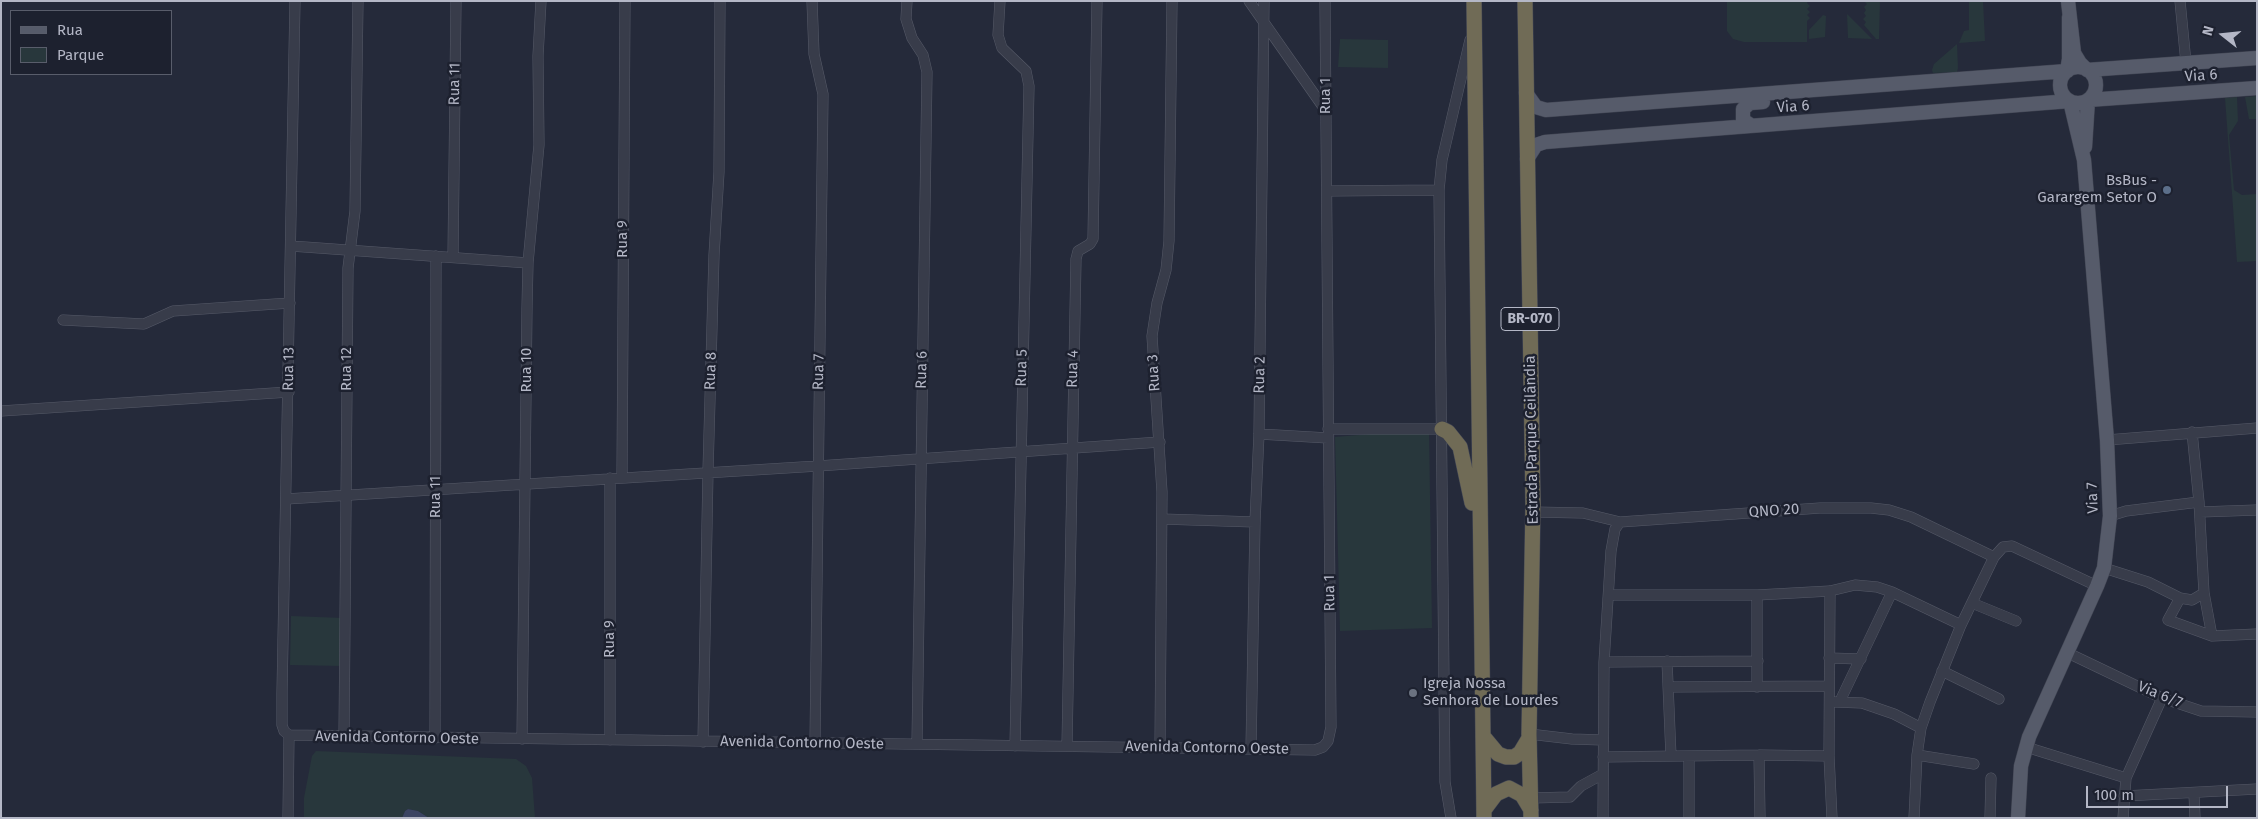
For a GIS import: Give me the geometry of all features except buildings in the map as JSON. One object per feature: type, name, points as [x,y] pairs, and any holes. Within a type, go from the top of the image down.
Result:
[{"type":"highway","points":[[1474,1],[1479,543],[1484,814]]},
{"type":"highway","name":"Estrada Parque Ceilândia","points":[[1525,1],[1533,512],[1529,736],[1531,808]]},
{"type":"highway","points":[[1442,429],[1448,432],[1460,447],[1479,543]]},
{"type":"highway","points":[[1483,736],[1498,754],[1506,757],[1514,757],[1520,753],[1529,736]]},
{"type":"highway","points":[[1484,814],[1496,794],[1509,788],[1522,795],[1531,808]]},
{"type":"main road","points":[[2068,1],[2070,59],[2068,71],[2061,81],[2060,87],[2062,93],[2070,101],[2082,103],[2088,100],[2094,93],[2096,85],[2094,78],[2080,63],[2074,53],[2069,17]]},
{"type":"main road","name":"Via 6","points":[[2087,70],[2257,58]]},
{"type":"main road","points":[[2068,71],[2080,68],[2087,70]]},
{"type":"main road","name":"Via 6","points":[[1526,93],[1536,107],[1546,110],[2068,71]]},
{"type":"main road","points":[[1752,126],[1745,123],[1742,116],[1744,107],[1750,103],[1821,97],[1852,88]]},
{"type":"main road","name":"Via 6","points":[[2088,100],[2257,88]]},
{"type":"main road","name":"Via 7","points":[[2018,818],[2021,766],[2029,737],[2068,653],[2104,568],[2110,516],[2107,440],[2084,160],[2088,100]]},
{"type":"main road","name":"Via 6","points":[[1526,159],[1536,145],[1545,142],[2070,101]]},
{"type":"main road","name":"Via 7","points":[[2070,101],[2084,160]]},
{"type":"street","name":"Rua 13","points":[[288,818],[289,735],[284,731],[282,725],[295,1]]},
{"type":"street","name":"Rua 12","points":[[344,736],[348,268],[355,211],[358,1]]},
{"type":"street","name":"Rua 11","points":[[453,257],[456,1]]},
{"type":"street","name":"Rua 10","points":[[522,739],[528,263],[539,145],[538,56],[541,1]]},
{"type":"street","name":"Rua 9","points":[[622,477],[625,1]]},
{"type":"street","name":"Rua 8","points":[[704,742],[708,472],[714,255],[720,162],[720,1]]},
{"type":"street","name":"Rua 7","points":[[812,1],[814,54],[823,94],[815,743]]},
{"type":"street","name":"Rua 6","points":[[907,1],[906,19],[912,38],[923,54],[927,72],[916,744]]},
{"type":"street","name":"Rua 5","points":[[1000,1],[998,35],[1002,48],[1026,71],[1029,86],[1015,746]]},
{"type":"street","name":"Rua 4","points":[[1067,746],[1076,259],[1078,251],[1090,244],[1093,239],[1097,1]]},
{"type":"street","name":"Rua 3","points":[[1160,747],[1162,519],[1160,442],[1152,336],[1157,303],[1166,270],[1169,242],[1172,1]]},
{"type":"street","points":[[1249,1],[1326,111]]},
{"type":"street","name":"Rua 2","points":[[1251,749],[1255,522],[1260,434],[1264,1]]},
{"type":"street","name":"Rua 1","points":[[1315,750],[1323,747],[1328,741],[1331,726],[1325,1]]},
{"type":"street","points":[[2180,1],[2186,62]]},
{"type":"street","points":[[1451,818],[1445,782],[1439,190],[1444,150],[1474,24]]},
{"type":"street","points":[[1327,190],[1439,190]]},
{"type":"street","points":[[291,246],[528,263]]},
{"type":"street","name":"Rua 11","points":[[435,738],[436,256]]},
{"type":"street","points":[[63,320],[144,324],[172,311],[290,303]]},
{"type":"street","points":[[1,411],[289,392]]},
{"type":"street","points":[[2107,440],[2257,428]]},
{"type":"street","points":[[1260,434],[1442,429]]},
{"type":"street","points":[[2192,432],[2204,593],[2212,636]]},
{"type":"street","points":[[286,499],[818,466],[1160,442]]},
{"type":"street","name":"Rua 9","points":[[610,478],[610,740]]},
{"type":"street","points":[[2110,516],[2126,511],[2199,507],[2257,510]]},
{"type":"street","name":"QNO 20","points":[[1533,512],[1583,513],[1620,522],[1820,508],[1871,508],[1889,510],[1912,517],[1994,557]]},
{"type":"street","points":[[1162,519],[1255,522]]},
{"type":"street","points":[[1603,818],[1604,662],[1611,552],[1616,529],[1620,522]]},
{"type":"street","points":[[1914,818],[1917,754],[1921,728],[1961,625],[1994,557],[2004,547],[2012,546],[2097,586]]},
{"type":"street","points":[[2104,568],[2148,582],[2180,598],[2192,600],[2204,593]]},
{"type":"street","points":[[1609,595],[1757,595],[1830,591],[1855,585],[1878,587],[1892,592],[1961,625]]},
{"type":"street","points":[[1830,591],[1829,756],[1832,818]]},
{"type":"street","points":[[1840,701],[1892,592]]},
{"type":"street","points":[[1757,595],[1757,687]]},
{"type":"street","points":[[2180,598],[2168,620],[2212,636],[2257,634]]},
{"type":"street","points":[[1972,602],[2016,620]]},
{"type":"street","name":"Via 6/7","points":[[2068,653],[2162,698],[2201,711],[2257,712]]},
{"type":"street","points":[[1829,658],[1861,659]]},
{"type":"street","points":[[1667,661],[1670,687],[1671,756]]},
{"type":"street","points":[[1604,662],[1758,661]]},
{"type":"street","points":[[1942,671],[1999,699]]},
{"type":"street","points":[[1670,687],[1829,686]]},
{"type":"street","points":[[2123,818],[2126,778],[2162,698]]},
{"type":"street","points":[[1830,703],[1840,701],[1862,703],[1894,714],[1921,728]]},
{"type":"street","name":"Avenida Contorno Oeste","points":[[289,735],[1315,750]]},
{"type":"street","points":[[1529,736],[1603,740]]},
{"type":"street","points":[[2026,747],[2126,778]]},
{"type":"street","points":[[1917,754],[1974,764]]},
{"type":"street","points":[[1759,755],[1760,818]]},
{"type":"street","points":[[1689,756],[1689,818]]},
{"type":"street","points":[[1603,757],[1829,756]]},
{"type":"street","points":[[1531,808],[1570,797],[1581,786],[1603,774]]},
{"type":"street","points":[[1990,818],[1991,778]]},
{"type":"street","points":[[2124,796],[2257,789]]},
{"type":"street","points":[[2194,793],[2195,818]]},
{"type":"green space","points":[[1727,1],[1808,1],[1807,3],[1810,6],[1807,9],[1810,12],[1807,15],[1810,18],[1807,21],[1807,42],[1744,42],[1733,39],[1727,31]]},
{"type":"green space","points":[[1864,1],[1880,1],[1879,39],[1876,39],[1864,25],[1866,22],[1863,19],[1866,16],[1864,13],[1866,10],[1864,7],[1867,4]]},
{"type":"green space","points":[[1969,1],[1983,1],[1985,41],[1959,43],[1964,31],[1969,30]]},
{"type":"green space","points":[[1847,14],[1872,39],[1848,38]]},
{"type":"green space","points":[[1823,15],[1826,16],[1825,37],[1809,39],[1809,30]]},
{"type":"green space","points":[[1340,39],[1388,40],[1388,68],[1338,67]]},
{"type":"green space","points":[[1957,44],[1957,72],[1933,73],[1934,64]]},
{"type":"green space","points":[[2257,96],[2257,119],[2249,119],[2245,97]]},
{"type":"green space","points":[[2237,97],[2238,121],[2229,135],[2234,190],[2242,195],[2257,194],[2257,261],[2237,262],[2225,98]]},
{"type":"green space","points":[[1429,429],[1432,628],[1340,631],[1335,437]]},
{"type":"green space","points":[[291,616],[343,618],[342,666],[290,665]]},
{"type":"green space","points":[[316,751],[516,759],[526,766],[532,778],[535,818],[429,818],[418,811],[408,809],[402,818],[304,818],[304,798],[312,756]]},
{"type":"water","points":[[408,809],[418,811],[429,818],[402,818]]},
{"type":"place","name":"BsBus - Garargem Setor O","points":[[2167,190]]},
{"type":"place","name":"Igreja Nossa Senhora de Lourdes","points":[[1413,693]]}]
